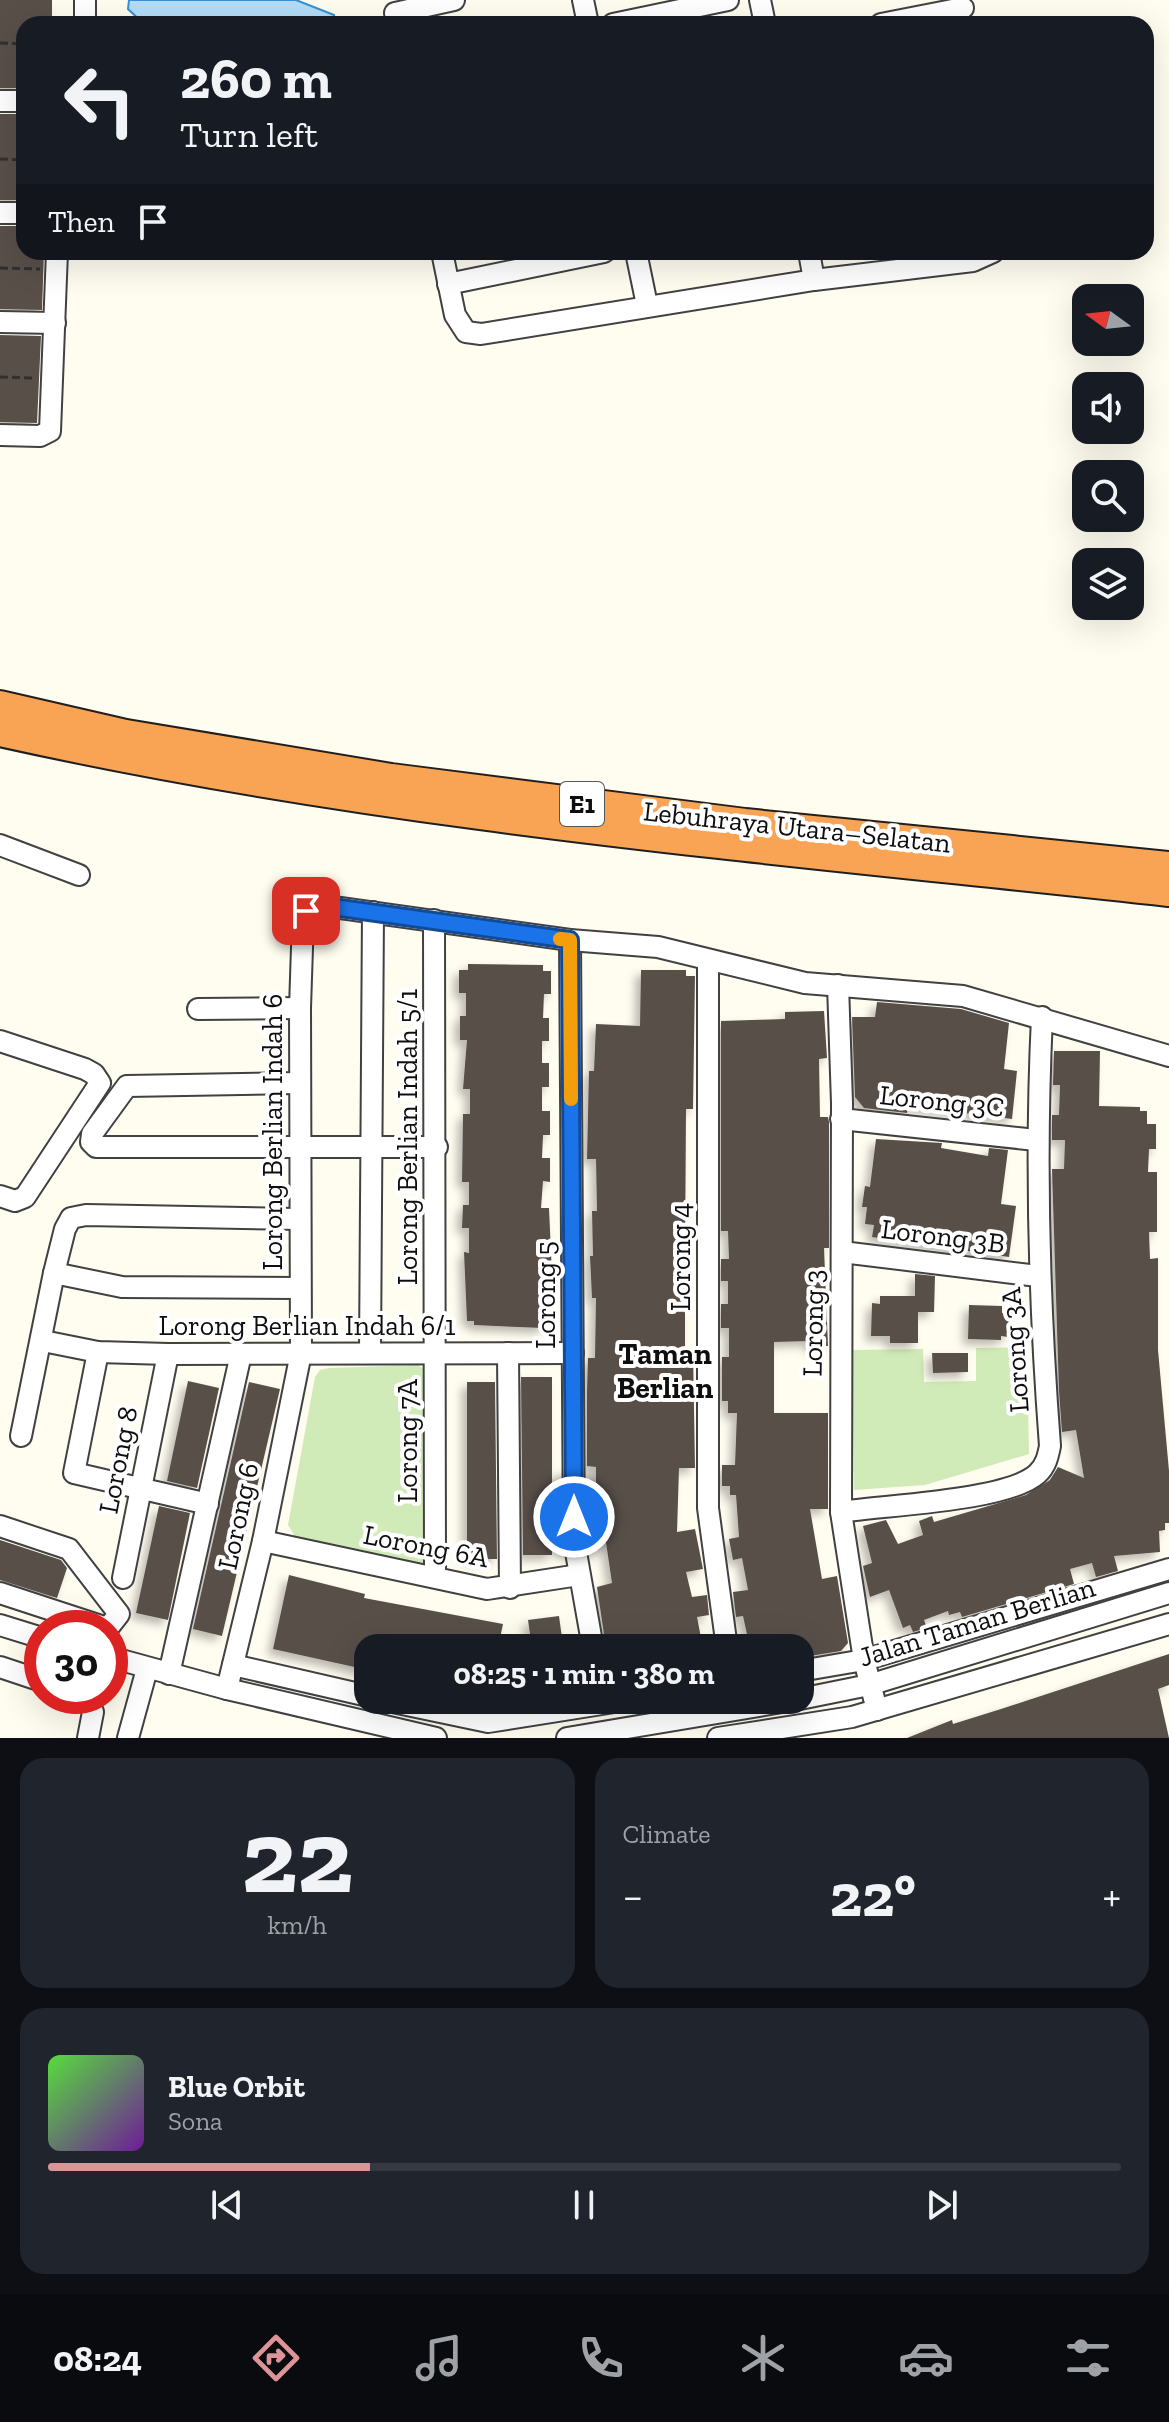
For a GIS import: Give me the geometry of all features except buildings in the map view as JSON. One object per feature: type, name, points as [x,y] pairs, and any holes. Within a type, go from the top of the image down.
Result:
[{"type":"highway","name":"Lebuhraya Utara–Selatan","points":[[0,706],[126,735],[391,779],[729,822],[1169,867]]},
{"type":"highway","name":"Lebuhraya Utara–Selatan","points":[[0,731],[231,777],[387,803],[742,846],[1169,891]]},
{"type":"street","points":[[395,12],[454,0]]},
{"type":"street","points":[[651,16],[728,0]]},
{"type":"street","points":[[932,16],[964,11]]},
{"type":"street","points":[[444,260],[457,323],[472,334],[814,280],[975,260]]},
{"type":"street","points":[[448,284],[565,260]]},
{"type":"street","points":[[638,260],[647,305]]},
{"type":"street","points":[[810,260],[814,280]]},
{"type":"street","points":[[0,435],[40,436],[50,431],[56,261]]},
{"type":"street","points":[[0,322],[55,323]]},
{"type":"street","points":[[0,845],[79,875]]},
{"type":"street","name":"Lorong Berlian Indah 6","points":[[301,1353],[299,1083],[302,933],[306,911],[319,906],[373,912]]},
{"type":"street","points":[[370,1353],[373,912],[570,940],[658,947],[794,981],[963,996],[1169,1056]]},
{"type":"street","name":"Lorong Berlian Indah 5/1","points":[[434,920],[436,1354]]},
{"type":"street","name":"Lorong 5","points":[[570,940],[574,1541],[590,1634]]},
{"type":"street","name":"Lorong 4","points":[[708,960],[708,1508],[725,1634]]},
{"type":"street","name":"Lorong 3","points":[[838,985],[842,1252],[841,1512],[864,1660],[877,1710]]},
{"type":"street","points":[[198,1009],[300,1008]]},
{"type":"street","name":"Lorong 3A","points":[[841,1512],[959,1500],[1019,1484],[1039,1472],[1050,1446],[1038,1276],[1036,1140],[1042,1017]]},
{"type":"street","points":[[0,1041],[85,1069],[94,1074],[100,1083],[25,1197],[7,1199]]},
{"type":"street","points":[[299,1083],[127,1086],[92,1134],[91,1142],[96,1147],[437,1147]]},
{"type":"street","name":"Lorong 3C","points":[[841,1119],[1036,1140]]},
{"type":"street","points":[[21,1436],[67,1221],[77,1216],[299,1219]]},
{"type":"street","name":"Lorong 3B","points":[[842,1252],[1038,1276]]},
{"type":"street","points":[[54,1273],[122,1287],[300,1288]]},
{"type":"street","name":"Lorong Berlian Indah 6/1","points":[[43,1341],[98,1352],[168,1354],[573,1353]]},
{"type":"street","points":[[98,1352],[74,1473],[208,1504]]},
{"type":"street","name":"Lorong 6","points":[[227,1689],[263,1541],[301,1353]]},
{"type":"street","points":[[508,1353],[510,1588]]},
{"type":"street","name":"Lorong 8","points":[[123,1578],[168,1354]]},
{"type":"street","points":[[169,1674],[241,1354]]},
{"type":"street","name":"Lorong 7A","points":[[435,1577],[436,1354]]},
{"type":"street","points":[[0,1526],[69,1549],[116,1610]]},
{"type":"street","name":"Lorong 6A","points":[[263,1541],[487,1589],[510,1588],[579,1575]]},
{"type":"street","points":[[814,1669],[864,1660],[1169,1569]]},
{"type":"street","points":[[0,1593],[52,1610]]},
{"type":"street","name":"Jalan Taman Berlian","points":[[814,1696],[869,1685],[1169,1593]]},
{"type":"street","points":[[718,1738],[877,1710],[1169,1624]]},
{"type":"street","points":[[0,1625],[24,1632]]},
{"type":"street","points":[[128,1663],[436,1738]]},
{"type":"street","points":[[233,1665],[354,1693]]},
{"type":"street","points":[[0,1667],[24,1675]]},
{"type":"street","points":[[128,1738],[147,1669]]},
{"type":"street","points":[[88,1738],[93,1714]]},
{"type":"street","points":[[450,1714],[488,1722],[534,1714]]},
{"type":"street","points":[[605,1714],[609,1734]]},
{"type":"street","points":[[567,1738],[609,1734],[697,1714]]},
{"type":"path","points":[[0,268],[56,261]]},
{"type":"path","points":[[0,377],[54,378]]},
{"type":"green space","points":[[1027,1347],[1029,1454],[925,1485],[854,1490],[852,1350],[923,1349],[924,1382],[976,1381],[976,1348]]},
{"type":"green space","points":[[418,1365],[426,1370],[425,1562],[418,1564],[296,1538],[288,1525],[315,1377],[320,1370],[329,1368]]},
{"type":"water","points":[[129,0],[296,0],[334,15],[135,16],[128,9]]},
{"type":"slow traffic","points":[[560,939],[570,940],[571,1099]]},
{"type":"district","name":"Taman Berlian","points":[[665,1371]]},
{"type":"route","points":[[306,911],[326,906],[570,940],[574,1517]]}]
